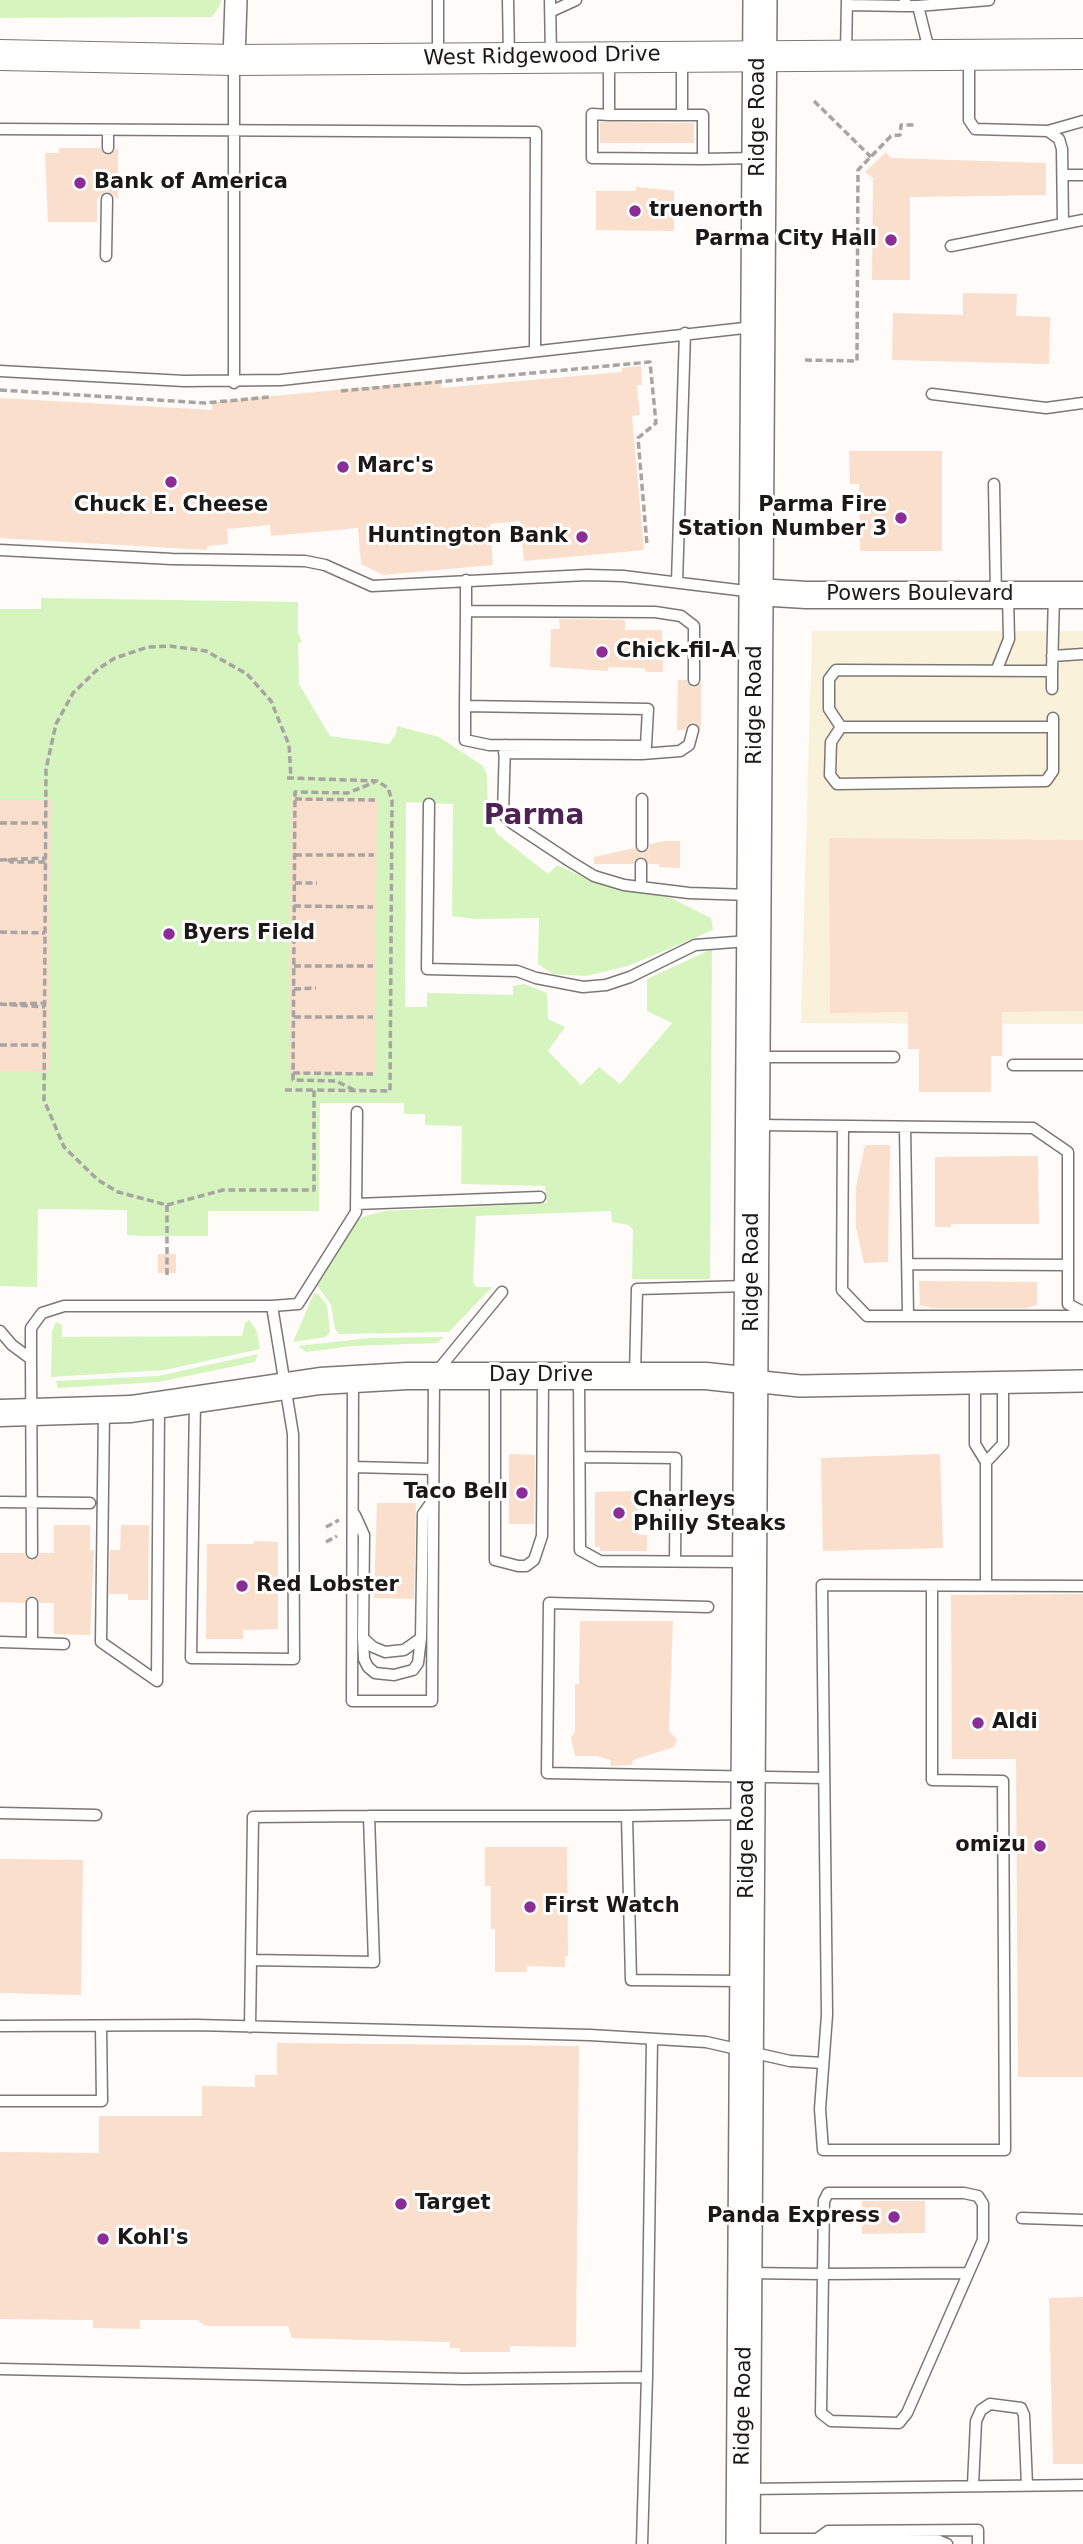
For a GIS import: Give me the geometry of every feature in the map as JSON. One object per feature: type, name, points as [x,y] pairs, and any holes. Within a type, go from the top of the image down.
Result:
[{"type":"main road","name":"Ridge Road","points":[[743,2542],[760,0]]},
{"type":"main road","name":"West Ridgewood Drive","points":[[4,51],[234,60],[759,54],[930,57],[969,54],[1083,54]]},
{"type":"street","points":[[234,60],[236,0]]},
{"type":"street","name":"Powers Boulevard","points":[[757,592],[806,595],[1083,595]]},
{"type":"street","name":"Day Drive","points":[[0,1413],[104,1412],[159,1407],[286,1385],[353,1378],[706,1376],[800,1386],[1083,1381]]},
{"type":"lane","points":[[438,0],[438,58]]},
{"type":"lane","points":[[508,0],[509,57]]},
{"type":"lane","points":[[551,57],[551,6],[576,0]]},
{"type":"lane","points":[[846,54],[847,3],[905,3],[918,6],[989,0]]},
{"type":"lane","points":[[918,6],[930,57]]},
{"type":"lane","points":[[969,54],[969,120],[975,128],[1048,131],[1083,121]]},
{"type":"lane","points":[[682,55],[682,114]]},
{"type":"lane","points":[[609,56],[609,114]]},
{"type":"lane","points":[[234,60],[234,383]]},
{"type":"lane","points":[[703,159],[703,115],[592,114],[592,158],[703,159],[759,158]]},
{"type":"lane","points":[[0,129],[536,132],[535,350]]},
{"type":"lane","points":[[107,148],[108,130]]},
{"type":"lane","points":[[1048,131],[1059,139],[1062,149],[1063,223]]},
{"type":"lane","points":[[1063,175],[1083,175]]},
{"type":"lane","points":[[106,256],[107,199]]},
{"type":"lane","points":[[951,246],[1083,220]]},
{"type":"lane","points":[[0,371],[234,383],[293,380],[535,350],[758,327]]},
{"type":"lane","points":[[677,582],[685,333]]},
{"type":"lane","points":[[932,394],[1046,408],[1083,403]]},
{"type":"lane","points":[[994,484],[1002,595],[1009,639],[997,668]]},
{"type":"lane","points":[[0,550],[172,559],[304,561],[325,565],[372,586],[558,575],[623,576],[757,592]]},
{"type":"lane","points":[[467,580],[465,740],[505,749],[672,752],[690,745],[693,730]]},
{"type":"lane","points":[[1052,689],[1054,595]]},
{"type":"lane","points":[[466,611],[655,612],[681,616],[694,626],[694,680]]},
{"type":"lane","points":[[1052,656],[1083,653]]},
{"type":"lane","points":[[841,727],[829,709],[829,679],[836,670],[997,668],[1052,671]]},
{"type":"lane","points":[[465,706],[648,709],[646,746],[505,749]]},
{"type":"lane","points":[[1053,722],[1054,771],[1046,781],[837,784],[830,775],[831,742],[841,727],[1053,722]]},
{"type":"lane","points":[[505,749],[503,814],[594,876],[641,887],[755,895]]},
{"type":"lane","points":[[642,799],[642,846]]},
{"type":"lane","points":[[429,804],[427,969],[517,971],[536,978],[583,987],[606,985],[630,977],[695,945],[715,941],[755,942]]},
{"type":"lane","points":[[641,864],[641,887]]},
{"type":"lane","points":[[754,1057],[894,1057]]},
{"type":"lane","points":[[1013,1065],[1083,1065]]},
{"type":"lane","points":[[32,1553],[31,1328],[42,1313],[64,1306],[298,1304],[356,1212],[357,1112]]},
{"type":"lane","points":[[754,1125],[1033,1128],[1068,1152],[1068,1304],[1083,1314]]},
{"type":"lane","points":[[843,1126],[842,1290],[867,1316],[1083,1314]]},
{"type":"lane","points":[[905,1127],[908,1316]]},
{"type":"lane","points":[[356,1203],[540,1196]]},
{"type":"lane","points":[[908,1264],[1068,1265]]},
{"type":"lane","points":[[635,1376],[637,1289],[753,1286]]},
{"type":"lane","points":[[353,1378],[352,1701],[432,1702],[433,1376],[502,1292]]},
{"type":"lane","points":[[195,1401],[191,1658],[294,1659],[293,1434],[272,1306]]},
{"type":"lane","points":[[0,1331],[12,1345],[31,1359]]},
{"type":"lane","points":[[495,1376],[495,1560],[510,1566],[526,1566],[538,1552],[542,1536],[543,1376]]},
{"type":"lane","points":[[579,1376],[580,1550],[600,1561],[749,1562]]},
{"type":"lane","points":[[986,1462],[1003,1444],[1003,1383]]},
{"type":"lane","points":[[975,1384],[975,1444],[986,1462],[986,1585]]},
{"type":"lane","points":[[104,1412],[101,1642],[157,1681],[159,1407]]},
{"type":"lane","points":[[580,1457],[676,1458],[675,1561]]},
{"type":"lane","points":[[353,1467],[433,1469]]},
{"type":"lane","points":[[353,1509],[364,1535],[364,1660],[376,1673],[394,1675],[413,1670],[418,1663],[424,1514],[433,1500]]},
{"type":"lane","points":[[0,1502],[90,1503]]},
{"type":"lane","points":[[932,1586],[932,1780],[1003,1781],[1005,2150],[823,2150],[820,2109],[827,2015],[822,1585],[1083,1586]]},
{"type":"lane","points":[[32,1603],[32,1643]]},
{"type":"lane","points":[[708,1607],[549,1603],[547,1773],[824,1778]]},
{"type":"lane","points":[[363,1638],[385,1652],[404,1650],[421,1638]]},
{"type":"lane","points":[[0,1642],[64,1644]]},
{"type":"lane","points":[[0,1813],[96,1815]]},
{"type":"lane","points":[[250,2027],[253,1817],[748,1814]]},
{"type":"lane","points":[[251,1961],[374,1962],[369,1816]]},
{"type":"lane","points":[[627,1816],[631,1979],[748,1981]]},
{"type":"lane","points":[[0,2026],[250,2027],[652,2039],[706,2042],[790,2061],[823,2063]]},
{"type":"lane","points":[[0,2101],[102,2101],[101,2026]]},
{"type":"lane","points":[[642,2544],[652,2039]]},
{"type":"lane","points":[[828,2193],[964,2193],[978,2196],[983,2204],[983,2240],[907,2413],[899,2423],[831,2421],[821,2413],[823,2274],[824,2201],[828,2193]]},
{"type":"lane","points":[[1021,2218],[1083,2220]]},
{"type":"lane","points":[[746,2273],[968,2273]]},
{"type":"lane","points":[[0,2369],[464,2379],[647,2377]]},
{"type":"lane","points":[[973,2486],[976,2421],[981,2410],[990,2404],[1021,2408],[1024,2415],[1027,2486]]},
{"type":"lane","points":[[743,2490],[1083,2485]]},
{"type":"lane","points":[[817,2541],[828,2531],[978,2530],[978,2544]]},
{"type":"lane","points":[[743,2542],[935,2539],[947,2544]]},
{"type":"path","points":[[814,101],[871,157]]},
{"type":"path","points":[[805,360],[857,361],[858,170],[891,136],[900,135],[901,125],[915,125]]},
{"type":"path","points":[[647,545],[638,438],[656,423],[652,366],[648,362]]},
{"type":"path","points":[[285,1090],[314,1090],[356,1091],[390,1091],[392,800],[388,788],[377,781],[289,778],[291,757],[285,728],[271,701],[247,674],[206,651],[170,646],[148,647],[130,652],[98,668],[73,693],[63,708],[50,743],[46,823],[44,1100],[64,1147],[98,1180],[118,1192],[167,1205],[223,1189],[271,1187],[314,1190],[314,1090]]},
{"type":"path","points":[[356,1091],[335,1081],[293,1080],[295,792],[348,793],[377,781]]},
{"type":"path","points":[[295,799],[375,800]]},
{"type":"path","points":[[0,823],[46,823]]},
{"type":"path","points":[[295,855],[374,855]]},
{"type":"path","points":[[0,860],[46,860]]},
{"type":"path","points":[[295,883],[317,883]]},
{"type":"path","points":[[294,906],[373,907]]},
{"type":"path","points":[[0,932],[45,933]]},
{"type":"path","points":[[294,966],[373,966]]},
{"type":"path","points":[[294,989],[316,988]]},
{"type":"path","points":[[0,1004],[45,1005]]},
{"type":"path","points":[[293,1017],[373,1017]]},
{"type":"path","points":[[0,1045],[44,1045]]},
{"type":"path","points":[[293,1073],[373,1074]]},
{"type":"path","points":[[167,1205],[167,1277]]},
{"type":"path","points":[[326,1527],[344,1518]]},
{"type":"shaded area","points":[[812,631],[1083,631],[1083,1024],[801,1023]]},
{"type":"green space","points":[[0,0],[221,0],[212,17],[0,18]]},
{"type":"green space","points":[[41,598],[298,602],[298,633],[302,642],[298,643],[299,684],[330,736],[389,744],[396,734],[397,726],[439,737],[483,766],[487,775],[488,814],[497,834],[548,874],[557,865],[596,883],[671,898],[711,918],[713,930],[628,966],[586,976],[553,974],[538,964],[539,918],[475,919],[452,916],[453,804],[406,802],[405,1007],[427,1007],[427,993],[513,995],[513,986],[524,984],[547,993],[548,1019],[565,1027],[548,1051],[581,1085],[599,1067],[620,1084],[672,1023],[647,1011],[647,979],[712,949],[710,1279],[632,1279],[633,1230],[629,1225],[612,1222],[611,1211],[476,1216],[473,1282],[476,1287],[492,1287],[449,1332],[339,1334],[335,1329],[331,1305],[317,1285],[342,1234],[353,1223],[365,1216],[385,1211],[547,1203],[545,1186],[461,1184],[462,1126],[425,1125],[425,1114],[404,1114],[404,1103],[320,1103],[319,1211],[208,1211],[208,1236],[142,1236],[127,1235],[127,1210],[38,1209],[37,1287],[0,1286],[0,609],[41,609]]},
{"type":"green space","points":[[314,1293],[327,1305],[330,1332],[326,1337],[293,1342]]},
{"type":"green space","points":[[249,1320],[257,1331],[260,1349],[165,1370],[51,1377],[52,1331],[56,1322],[62,1325],[62,1337],[242,1336],[245,1323]]},
{"type":"green space","points":[[444,1337],[437,1343],[352,1346],[306,1352],[298,1346],[370,1338]]},
{"type":"green space","points":[[258,1354],[255,1362],[158,1382],[58,1388],[56,1381],[158,1376]]},
{"type":"building","points":[[600,122],[694,123],[694,143],[600,143]]},
{"type":"building","points":[[59,148],[100,148],[107,156],[118,148],[118,199],[108,191],[101,194],[97,199],[97,222],[48,222],[45,153],[59,153]]},
{"type":"building","name":"Parma City Hall","points":[[886,152],[891,158],[1046,163],[1046,195],[910,197],[910,280],[872,280],[873,178],[865,172]]},
{"type":"building","name":"truenorth","points":[[636,187],[674,191],[674,231],[596,230],[596,191],[636,191]]},
{"type":"building","points":[[963,293],[1017,294],[1016,316],[1050,317],[1049,364],[892,360],[893,313],[963,315]]},
{"type":"building","points":[[641,366],[642,385],[637,385],[640,415],[632,416],[644,550],[524,561],[520,521],[490,524],[493,565],[383,575],[361,564],[358,528],[271,536],[270,525],[227,529],[228,544],[207,546],[207,550],[0,538],[0,398],[212,410],[212,402],[441,380],[441,388],[622,372],[622,368]]},
{"type":"building","name":"Parma Fire Station Number 3","points":[[849,451],[942,451],[942,551],[860,551],[859,484],[850,484]]},
{"type":"building","points":[[559,619],[625,620],[625,630],[662,630],[663,672],[646,672],[644,668],[608,667],[608,671],[550,667],[551,629],[560,629]]},
{"type":"building","points":[[678,680],[686,680],[693,688],[701,683],[701,730],[694,722],[688,724],[685,730],[677,730]]},
{"type":"building","points":[[291,797],[377,798],[375,1075],[289,1074]]},
{"type":"building","points":[[0,799],[51,799],[49,1071],[0,1071]]},
{"type":"building","points":[[829,838],[1083,840],[1083,1011],[1002,1012],[1002,1056],[991,1056],[991,1092],[919,1092],[919,1049],[908,1049],[908,1012],[830,1013]]},
{"type":"building","points":[[680,841],[680,868],[649,864],[642,856],[633,864],[594,864],[594,857],[635,848],[643,854],[650,844]]},
{"type":"building","points":[[865,1145],[890,1145],[888,1262],[864,1263],[856,1228],[856,1187]]},
{"type":"building","points":[[1038,1156],[1039,1224],[951,1224],[951,1227],[935,1227],[935,1157]]},
{"type":"building","points":[[158,1254],[176,1254],[176,1273],[158,1273]]},
{"type":"building","points":[[919,1281],[1037,1282],[1037,1305],[1027,1308],[932,1308],[920,1305]]},
{"type":"building","points":[[509,1454],[535,1455],[534,1524],[509,1524]]},
{"type":"building","points":[[940,1454],[943,1548],[823,1551],[821,1458]]},
{"type":"building","points":[[637,1491],[638,1535],[647,1535],[647,1551],[600,1551],[600,1547],[595,1547],[595,1492]]},
{"type":"building","points":[[377,1503],[416,1503],[414,1599],[374,1598]]},
{"type":"building","points":[[54,1525],[90,1525],[90,1550],[94,1550],[90,1635],[54,1634],[54,1603],[40,1603],[35,1596],[28,1597],[24,1603],[0,1602],[0,1553],[24,1553],[33,1561],[40,1553],[54,1553]]},
{"type":"building","points":[[121,1525],[149,1525],[148,1600],[128,1600],[128,1594],[109,1594],[110,1550],[120,1550]]},
{"type":"building","name":"Red Lobster","points":[[254,1541],[278,1542],[278,1629],[243,1630],[243,1639],[206,1639],[207,1544],[254,1544]]},
{"type":"building","points":[[1083,1594],[1083,2077],[1018,2077],[1016,1759],[952,1759],[951,1595]]},
{"type":"building","points":[[580,1621],[673,1621],[669,1731],[677,1740],[674,1747],[633,1760],[632,1765],[610,1766],[611,1760],[596,1756],[575,1756],[571,1738],[575,1732],[575,1684],[579,1684]]},
{"type":"building","name":"First Watch","points":[[485,1847],[567,1847],[568,1956],[565,1956],[565,1967],[527,1966],[527,1972],[495,1972],[495,1929],[491,1929],[491,1886],[485,1886]]},
{"type":"building","points":[[0,1859],[83,1860],[81,1995],[0,1993]]},
{"type":"building","points":[[277,2043],[579,2046],[576,2347],[510,2346],[510,2352],[460,2352],[460,2348],[450,2348],[450,2342],[292,2338],[288,2326],[206,2326],[197,2320],[140,2320],[140,2329],[93,2328],[93,2320],[0,2319],[0,2152],[99,2153],[99,2116],[202,2116],[202,2086],[255,2087],[255,2075],[277,2075]]},
{"type":"building","name":"Panda Express","points":[[862,2201],[925,2201],[925,2233],[862,2234]]},
{"type":"building","points":[[1083,2297],[1083,2464],[1053,2464],[1049,2298]]},
{"type":"place","name":"Bank of America","points":[[80,183]]},
{"type":"place","name":"truenorth","points":[[635,211]]},
{"type":"place","name":"Parma City Hall","points":[[891,240]]},
{"type":"place","name":"Marc's","points":[[343,467]]},
{"type":"place","name":"Chuck E. Cheese","points":[[171,482]]},
{"type":"place","name":"Parma Fire Station Number 3","points":[[901,518]]},
{"type":"place","name":"Huntington Bank","points":[[582,537]]},
{"type":"place","name":"Chick-fil-A","points":[[602,652]]},
{"type":"place","name":"Byers Field","points":[[169,934]]},
{"type":"place","name":"Taco Bell","points":[[522,1493]]},
{"type":"place","name":"Charleys Philly Steaks","points":[[619,1513]]},
{"type":"place","name":"Red Lobster","points":[[242,1586]]},
{"type":"place","name":"Aldi","points":[[978,1723]]},
{"type":"place","name":"omizu","points":[[1040,1846]]},
{"type":"place","name":"First Watch","points":[[530,1907]]},
{"type":"place","name":"Target","points":[[401,2204]]},
{"type":"place","name":"Panda Express","points":[[894,2217]]},
{"type":"place","name":"Kohl's","points":[[103,2239]]},
{"type":"district","name":"Parma","points":[[534,817]]}]
